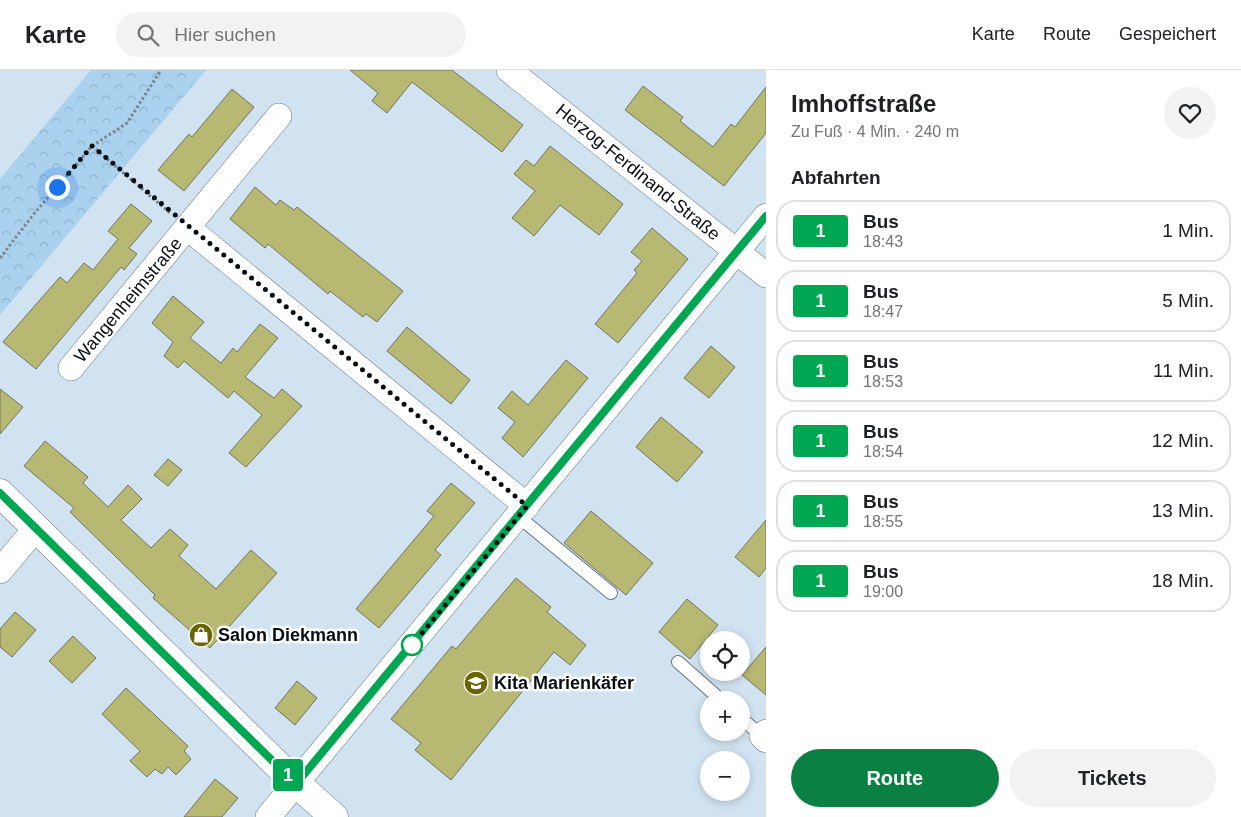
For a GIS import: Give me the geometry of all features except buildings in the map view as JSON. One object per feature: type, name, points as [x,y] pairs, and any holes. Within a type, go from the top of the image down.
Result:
[{"type":"street","name":"Herzog-Ferdinand-Straße","points":[[509,70],[766,276]]},
{"type":"street","name":"Wangenheimstraße","points":[[71,368],[279,116]]},
{"type":"street","points":[[268,817],[523,512],[766,216]]},
{"type":"street","points":[[188,228],[523,512]]},
{"type":"street","points":[[0,493],[296,784],[334,817]]},
{"type":"street","points":[[0,571],[36,528]]},
{"type":"lane","points":[[523,512],[611,592]]},
{"type":"lane","points":[[678,662],[711,691]]},
{"type":"lane","points":[[750,725],[765,736]]},
{"type":"path","points":[[0,258],[33,215],[92,146],[127,122],[161,70]]},
{"type":"path","points":[[92,146],[188,228]]},
{"type":"green space","points":[[91,70],[206,70],[0,315],[0,179]]},
{"type":"bus line","name":"1","points":[[0,493],[296,784],[766,216]]},
{"type":"place","name":"Salon Diekmann","points":[[201,635]]},
{"type":"place","name":"Kita Marienkäfer","points":[[476,683]]},
{"type":"route","points":[[57,187],[92,146],[188,228],[527,506],[408,650],[412,645]]}]
